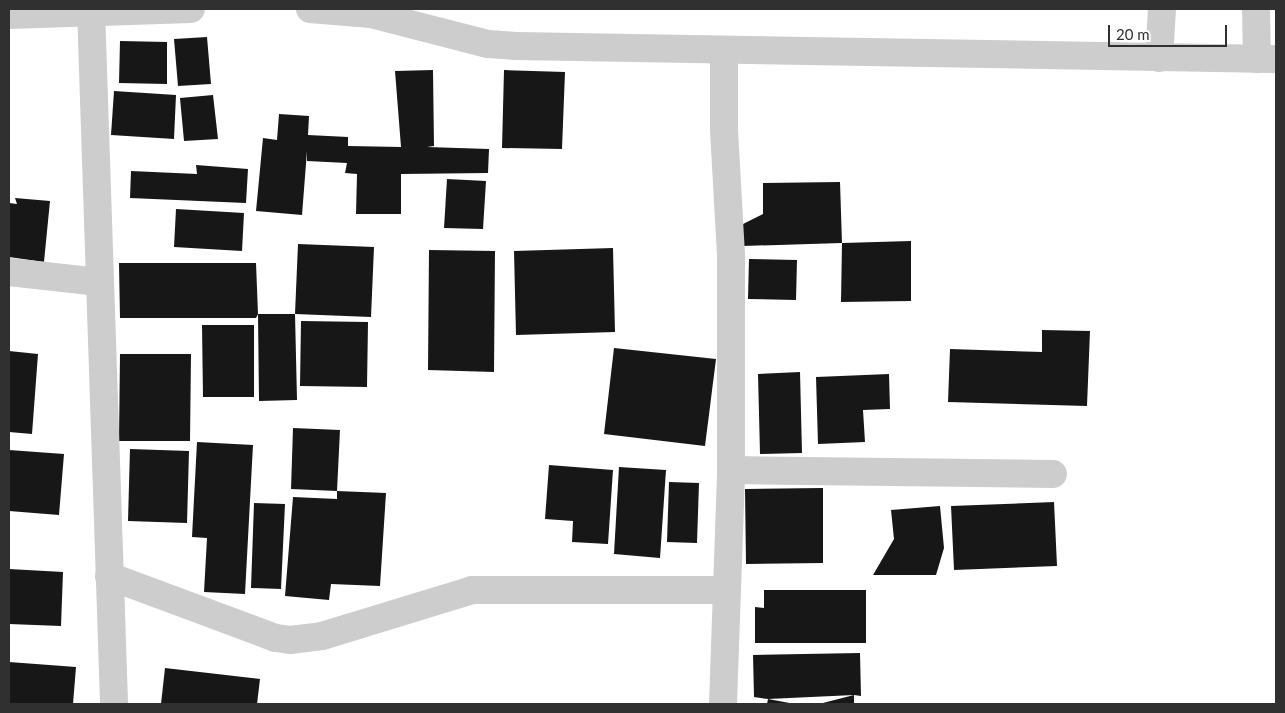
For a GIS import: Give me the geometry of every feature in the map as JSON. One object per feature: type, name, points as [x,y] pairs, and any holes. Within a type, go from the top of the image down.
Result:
[{"type":"street","points":[[9,15],[91,10],[191,9]]},
{"type":"street","points":[[310,9],[371,14],[488,44],[724,52],[1267,59],[1256,9]]},
{"type":"street","points":[[1159,58],[1162,9]]},
{"type":"street","points":[[91,10],[114,704]]},
{"type":"street","points":[[723,704],[730,470],[730,255],[724,128],[724,52]]},
{"type":"street","points":[[9,272],[99,282]]},
{"type":"street","points":[[730,470],[1053,474]]},
{"type":"street","points":[[109,576],[276,638],[290,640],[322,636],[472,590],[727,590]]},
{"type":"building","points":[[207,37],[211,84],[178,86],[174,39]]},
{"type":"building","points":[[120,41],[167,42],[167,84],[119,83]]},
{"type":"building","points":[[433,70],[434,146],[427,147],[489,149],[488,173],[401,174],[401,214],[356,214],[357,174],[345,173],[347,163],[307,161],[307,151],[302,215],[256,211],[263,138],[277,140],[279,114],[309,116],[308,135],[348,137],[348,146],[401,147],[395,71]]},
{"type":"building","points":[[504,70],[565,72],[562,149],[502,148]]},
{"type":"building","points":[[114,91],[176,95],[174,139],[111,135]]},
{"type":"building","points":[[213,95],[218,139],[184,141],[180,98]]},
{"type":"building","points":[[196,165],[248,169],[246,203],[130,198],[131,171],[197,174]]},
{"type":"building","points":[[447,179],[486,181],[483,229],[444,228]]},
{"type":"building","points":[[840,182],[842,243],[743,246],[743,224],[763,214],[763,183]]},
{"type":"building","points":[[15,198],[50,201],[44,262],[9,257],[9,203],[17,204]]},
{"type":"building","points":[[176,209],[244,213],[242,251],[174,247]]},
{"type":"building","points":[[911,241],[911,301],[841,302],[842,243]]},
{"type":"building","points":[[298,244],[374,247],[371,317],[295,314]]},
{"type":"building","points":[[613,248],[615,332],[516,335],[514,251]]},
{"type":"building","points":[[429,250],[495,251],[494,372],[428,370]]},
{"type":"building","points":[[749,259],[797,260],[796,300],[748,299]]},
{"type":"building","points":[[119,263],[256,263],[258,314],[256,318],[120,318]]},
{"type":"building","points":[[258,314],[295,314],[297,400],[259,401]]},
{"type":"building","points":[[301,321],[368,322],[367,387],[300,386]]},
{"type":"building","points":[[202,325],[254,325],[254,397],[203,397]]},
{"type":"building","points":[[1042,330],[1090,331],[1087,406],[948,402],[950,349],[1042,352]]},
{"type":"building","points":[[614,348],[716,359],[705,446],[604,434]]},
{"type":"building","points":[[9,351],[38,354],[32,434],[9,432]]},
{"type":"building","points":[[120,354],[191,354],[190,441],[119,441]]},
{"type":"building","points":[[800,372],[802,453],[760,454],[758,374]]},
{"type":"building","points":[[889,374],[890,409],[863,410],[865,442],[818,444],[816,377]]},
{"type":"building","points":[[293,428],[340,430],[337,491],[291,489]]},
{"type":"building","points":[[197,442],[253,445],[245,594],[204,592],[207,538],[192,537]]},
{"type":"building","points":[[130,449],[189,451],[187,523],[128,521]]},
{"type":"building","points":[[9,450],[64,454],[59,515],[9,511]]},
{"type":"building","points":[[549,465],[613,470],[608,544],[572,542],[573,521],[545,519]]},
{"type":"building","points":[[619,467],[666,470],[660,558],[614,554]]},
{"type":"building","points":[[669,482],[699,483],[697,543],[667,542]]},
{"type":"building","points":[[823,488],[823,563],[746,564],[745,489]]},
{"type":"building","points":[[337,491],[386,493],[380,586],[331,584],[329,600],[285,596],[293,497],[337,499]]},
{"type":"building","points":[[1054,502],[1057,566],[954,570],[951,506]]},
{"type":"building","points":[[254,503],[285,504],[281,589],[251,588]]},
{"type":"building","points":[[940,506],[944,548],[936,575],[873,575],[894,539],[891,510]]},
{"type":"building","points":[[9,569],[63,572],[61,626],[9,624]]},
{"type":"building","points":[[764,590],[866,590],[866,643],[755,643],[755,607],[764,608]]},
{"type":"building","points":[[860,653],[861,696],[768,699],[754,697],[753,655]]},
{"type":"building","points":[[9,662],[76,667],[73,704],[9,704]]},
{"type":"building","points":[[165,668],[260,679],[257,704],[161,704]]},
{"type":"building","points":[[854,695],[854,704],[819,704]]},
{"type":"building","points":[[768,699],[795,704],[767,704]]}]
